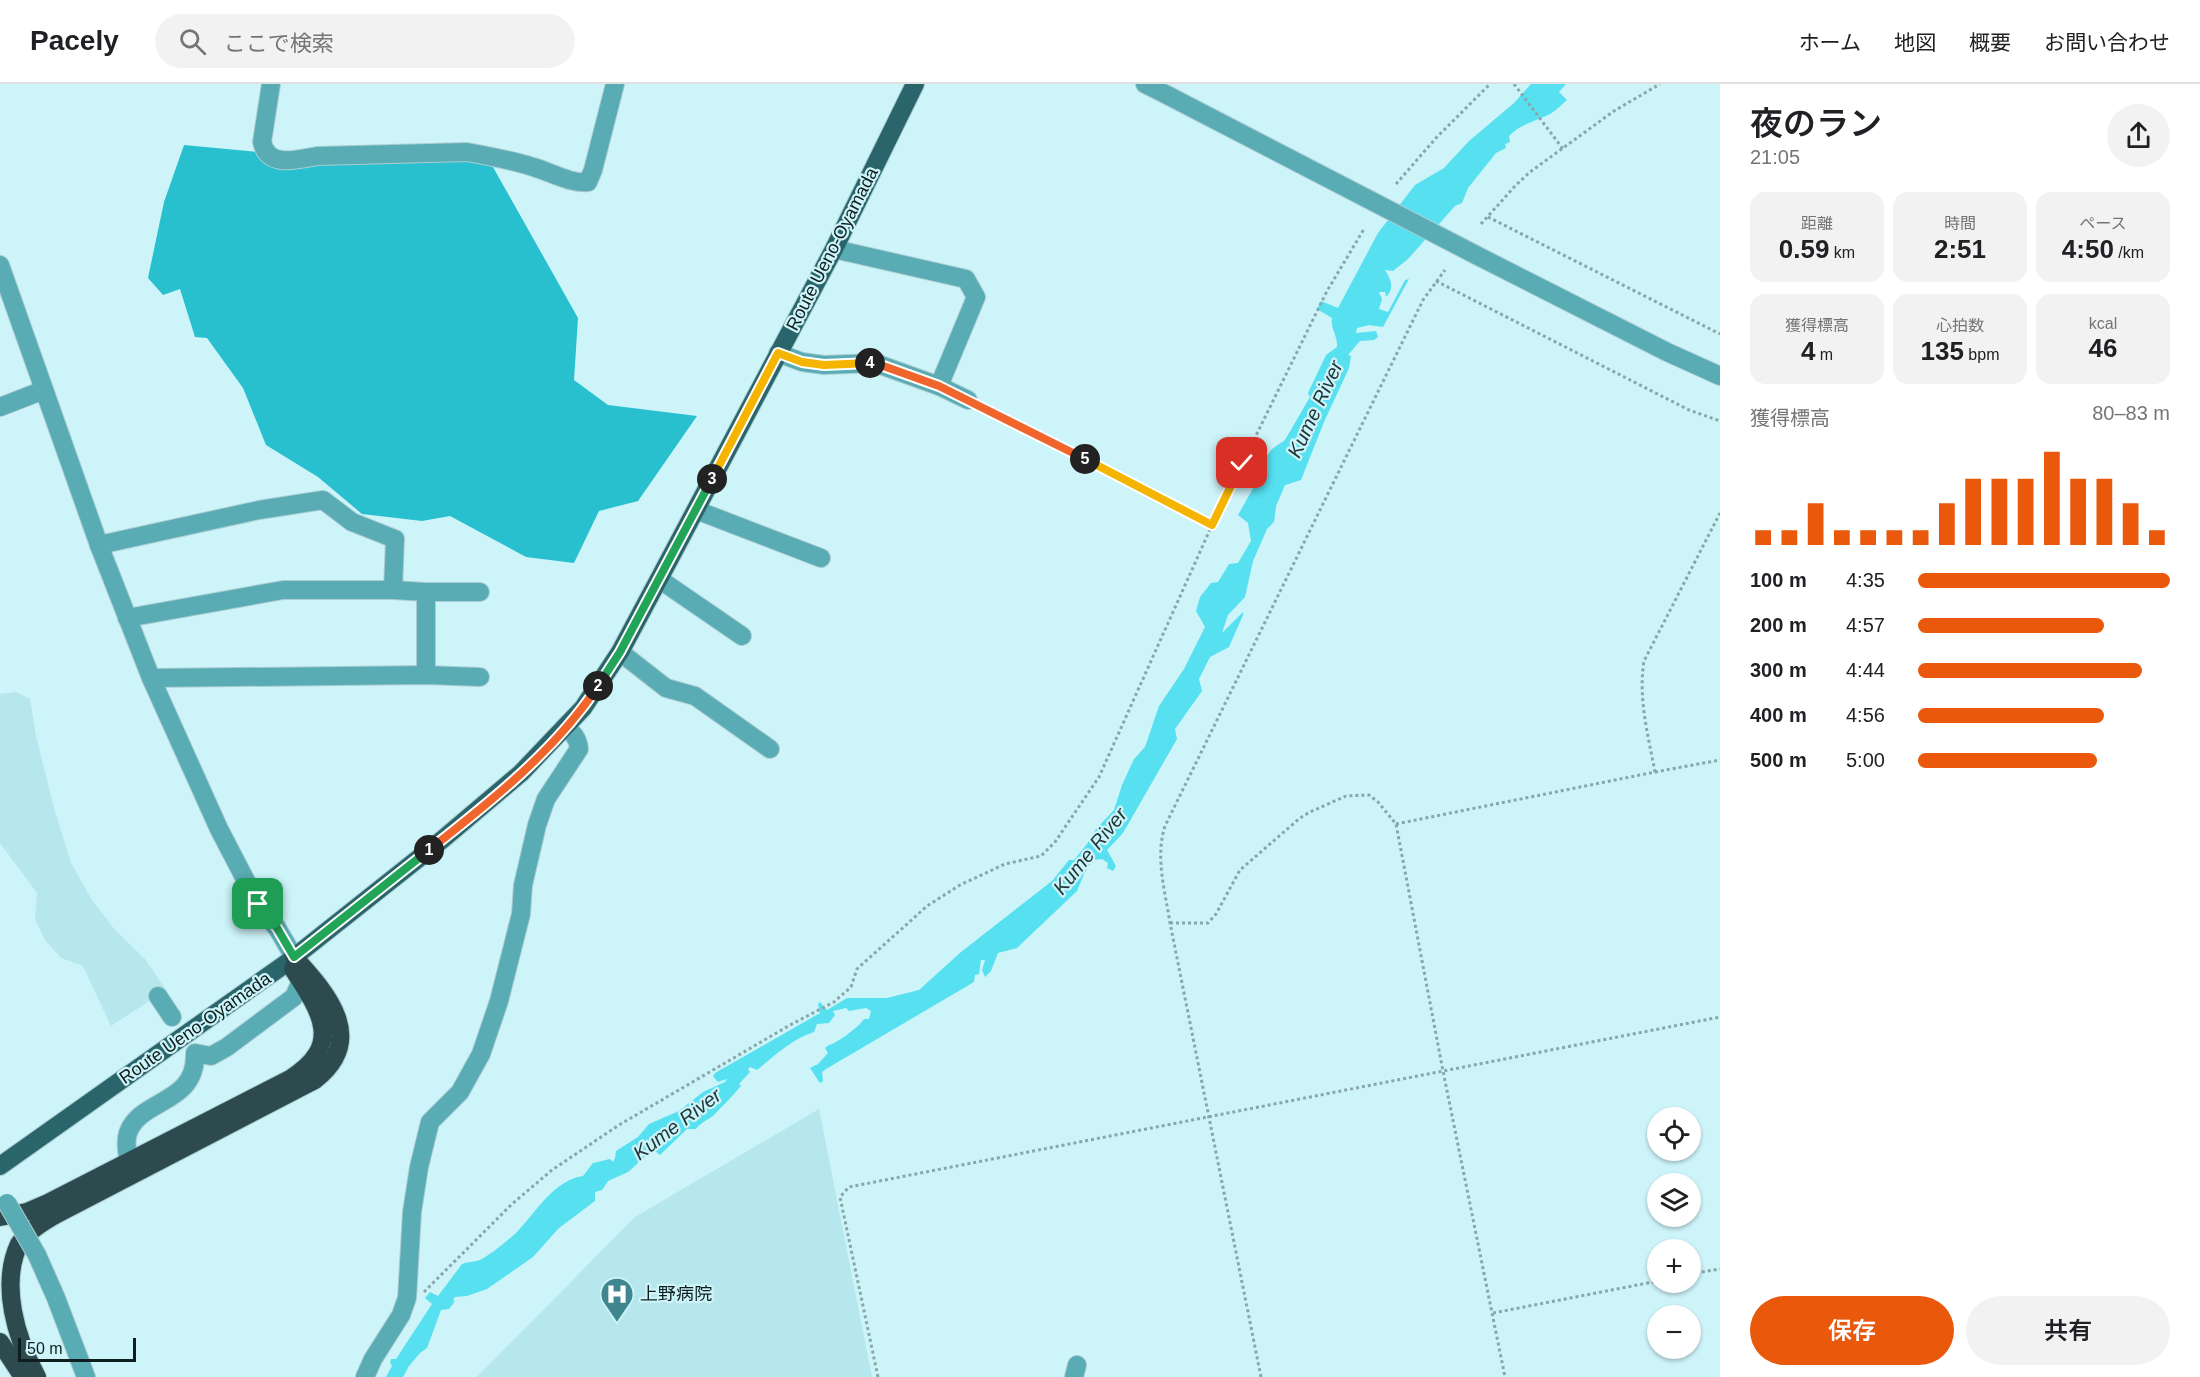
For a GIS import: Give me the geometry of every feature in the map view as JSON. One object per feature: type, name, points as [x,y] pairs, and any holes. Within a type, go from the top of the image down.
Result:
[{"type":"highway","points":[[2,1205],[27,1212],[48,1203],[290,1079],[313,1062],[322,1045],[323,1033],[317,1010],[291,959]]},
{"type":"highway","points":[[37,1377],[3,1302],[7,1271],[19,1242],[55,1215],[286,1096],[315,1080],[329,1069],[338,1053],[340,1029],[337,1018],[319,984],[291,959]]},
{"type":"highway","points":[[0,1342],[23,1377]]},
{"type":"main road","name":"Route Ueno-Oyamada","points":[[0,1166],[291,959],[443,839],[521,773],[583,708],[620,652],[696,510],[834,249],[915,84]]},
{"type":"street","points":[[271,84],[262,141],[269,156],[277,160],[293,161],[317,156],[467,152],[533,167],[579,183],[588,182],[593,170],[615,84]]},
{"type":"street","points":[[1145,84],[1667,352],[1720,376]]},
{"type":"street","points":[[834,249],[966,279],[976,297],[939,386]]},
{"type":"street","points":[[0,265],[99,545],[151,678],[219,829],[258,904],[277,928],[291,959]]},
{"type":"street","points":[[778,353],[802,362],[824,365],[875,363],[939,386],[968,400]]},
{"type":"street","points":[[0,407],[45,390]]},
{"type":"street","points":[[99,545],[259,510],[323,500],[352,522],[395,539],[393,590]]},
{"type":"street","points":[[696,510],[821,558]]},
{"type":"street","points":[[659,579],[742,636]]},
{"type":"street","points":[[127,618],[283,590],[480,592]]},
{"type":"street","points":[[426,592],[426,675]]},
{"type":"street","points":[[620,652],[666,688],[695,696],[770,749]]},
{"type":"street","points":[[151,678],[480,676]]},
{"type":"street","points":[[365,1377],[373,1359],[401,1315],[407,1299],[412,1212],[419,1167],[430,1122],[460,1092],[481,1054],[499,1001],[521,914],[523,885],[537,825],[546,799],[579,749],[578,741],[573,733],[565,727]]},
{"type":"street","points":[[129,1162],[128,1133],[135,1121],[143,1113],[178,1093],[186,1084],[193,1069],[195,1053],[211,1056],[227,1047],[294,997],[301,981]]},
{"type":"street","points":[[158,996],[172,1017]]},
{"type":"street","points":[[2,1205],[37,1255],[87,1377]]},
{"type":"path","points":[[1396,184],[1436,138],[1490,84]]},
{"type":"path","points":[[1514,84],[1563,149]]},
{"type":"path","points":[[1481,225],[1530,172],[1614,111],[1660,84]]},
{"type":"path","points":[[1488,217],[1720,334]]},
{"type":"path","points":[[401,1315],[505,1210],[552,1170],[619,1125],[790,1025],[834,1002],[851,987],[857,969],[927,906],[960,885],[1005,864],[1041,856],[1055,842],[1099,777],[1212,525],[1327,291],[1364,229]]},
{"type":"path","points":[[1261,1377],[1170,923],[1160,859],[1160,842],[1165,826],[1423,300],[1445,270]]},
{"type":"path","points":[[1436,281],[1671,401],[1720,421]]},
{"type":"path","points":[[968,400],[1212,525]]},
{"type":"path","points":[[1655,772],[1641,682],[1644,661],[1720,513]]},
{"type":"path","points":[[1396,824],[1720,760]]},
{"type":"path","points":[[1170,923],[1208,923],[1216,914],[1240,870],[1300,818],[1346,796],[1369,795],[1378,802],[1396,824],[1505,1377]]},
{"type":"path","points":[[878,1377],[840,1197],[849,1187],[1720,1017]]},
{"type":"path","points":[[1701,1273],[1720,1269]]},
{"type":"path","points":[[1493,1313],[1647,1283]]},
{"type":"shaded area","points":[[184,145],[260,152],[489,160],[578,318],[574,380],[608,405],[697,416],[638,501],[599,511],[574,563],[526,557],[450,516],[422,521],[362,514],[318,477],[266,445],[243,388],[207,338],[195,337],[180,289],[163,295],[148,278],[164,202]]},
{"type":"shaded area","points":[[16,692],[30,699],[36,736],[54,808],[71,863],[92,900],[115,930],[145,959],[166,990],[111,1026],[83,966],[61,958],[45,940],[35,919],[37,893],[0,843],[0,694]]},
{"type":"shaded area","points":[[819,1109],[872,1377],[477,1377],[635,1217]]},
{"type":"water","name":"Kume River","points":[[1531,84],[1566,84],[1559,92],[1567,100],[1551,114],[1523,126],[1509,136],[1510,142],[1505,144],[1506,148],[1496,153],[1468,188],[1462,203],[1455,206],[1408,259],[1393,271],[1385,270],[1391,287],[1386,297],[1385,292],[1379,292],[1382,299],[1379,309],[1388,312],[1405,280],[1409,279],[1383,327],[1369,325],[1357,328],[1356,333],[1376,331],[1378,337],[1374,340],[1360,341],[1348,355],[1351,356],[1349,368],[1301,480],[1285,485],[1276,506],[1274,522],[1267,529],[1253,561],[1245,597],[1228,615],[1222,633],[1243,612],[1229,647],[1210,657],[1199,679],[1202,691],[1175,729],[1177,739],[1123,833],[1107,850],[1116,866],[1113,871],[1107,868],[1108,863],[1102,859],[1093,860],[1077,891],[1017,948],[998,953],[991,971],[985,977],[982,970],[985,960],[981,960],[979,974],[975,975],[974,982],[826,1069],[822,1072],[823,1081],[820,1083],[810,1068],[818,1064],[828,1053],[825,1048],[848,1034],[864,1019],[869,1019],[871,1011],[866,1008],[849,1011],[846,1008],[833,1011],[835,1015],[829,1023],[817,1024],[814,1032],[791,1043],[757,1070],[750,1067],[748,1069],[750,1072],[739,1084],[741,1086],[713,1116],[696,1129],[687,1129],[660,1155],[655,1151],[647,1155],[628,1172],[608,1181],[602,1190],[595,1192],[595,1201],[559,1228],[533,1257],[487,1289],[467,1296],[455,1297],[449,1309],[441,1310],[427,1348],[409,1366],[403,1377],[386,1377],[392,1366],[391,1359],[396,1359],[432,1304],[425,1298],[430,1292],[438,1296],[462,1264],[480,1260],[505,1243],[554,1190],[583,1176],[593,1163],[610,1159],[613,1162],[616,1151],[638,1137],[649,1124],[679,1111],[703,1092],[725,1082],[727,1079],[718,1082],[713,1076],[715,1073],[820,1013],[818,1004],[820,1002],[827,1010],[847,998],[887,998],[919,990],[961,952],[1052,881],[1069,860],[1074,860],[1096,829],[1114,810],[1134,759],[1145,747],[1159,706],[1184,669],[1205,627],[1196,611],[1200,597],[1211,583],[1218,582],[1229,564],[1238,563],[1251,541],[1248,523],[1238,515],[1255,485],[1264,459],[1272,449],[1285,440],[1310,397],[1308,393],[1326,355],[1337,347],[1332,318],[1317,309],[1321,301],[1338,308],[1378,233],[1415,185],[1444,168],[1469,141],[1514,103]]},
{"type":"place","name":"上野病院","points":[[617,1323]]},
{"type":"route","points":[[258,904],[277,928],[294,957],[443,839],[521,773],[583,708],[620,652],[778,353],[802,362],[824,365],[875,363],[939,386],[1212,525],[1242,463]]}]
